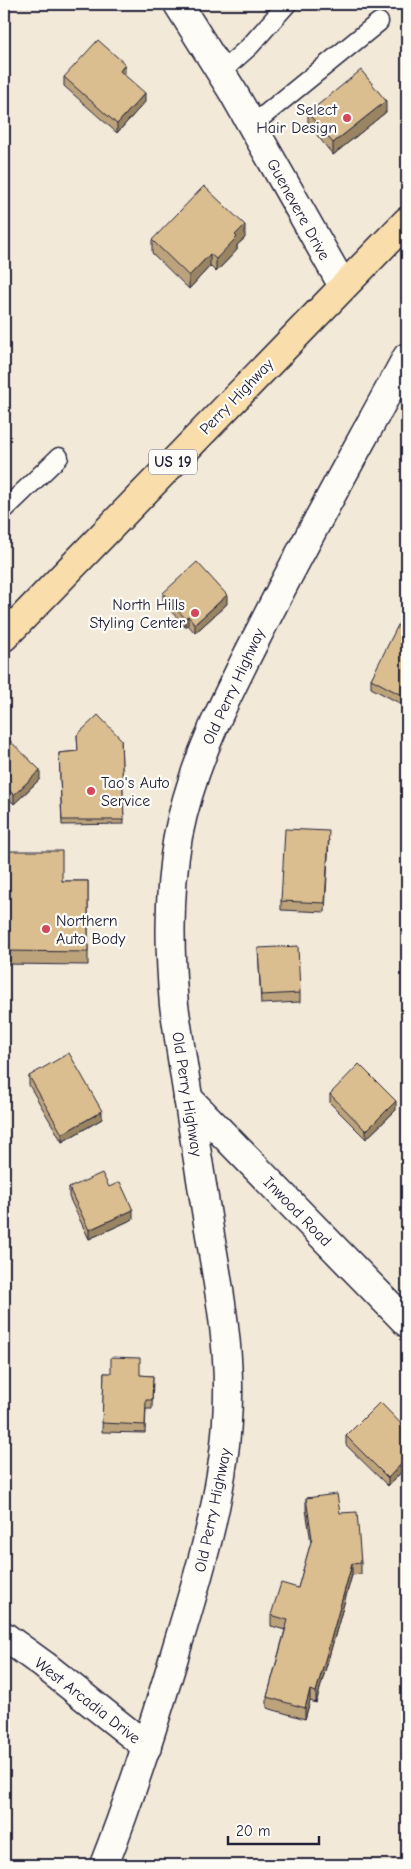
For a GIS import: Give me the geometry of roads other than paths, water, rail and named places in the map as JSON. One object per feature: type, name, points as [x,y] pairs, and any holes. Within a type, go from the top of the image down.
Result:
[{"type":"main road","name":"Perry Highway","points":[[4,637],[407,221]]},
{"type":"street","name":"Guenevere Drive","points":[[178,4],[221,72],[343,286]]},
{"type":"street","name":"Old Perry Highway","points":[[104,1865],[147,1747],[201,1569],[221,1478],[227,1434],[228,1394],[222,1306],[174,1006],[170,962],[172,873],[178,835],[189,791],[202,754],[246,658],[286,579],[407,357]]},
{"type":"street","name":"Inwood Road","points":[[188,1098],[407,1323]]},
{"type":"street","name":"West Arcadia Drive","points":[[4,1636],[44,1665],[147,1747]]},
{"type":"lane","points":[[221,72],[250,46],[287,4]]},
{"type":"lane","points":[[252,125],[379,22]]},
{"type":"lane","points":[[4,510],[59,457]]},
{"type":"place","name":"Select Hair Design","points":[[347,118]]},
{"type":"place","name":"North Hills Styling Center","points":[[195,613]]},
{"type":"place","name":"Tao's Auto Service","points":[[91,791]]},
{"type":"place","name":"Northern Auto Body","points":[[46,929]]}]
